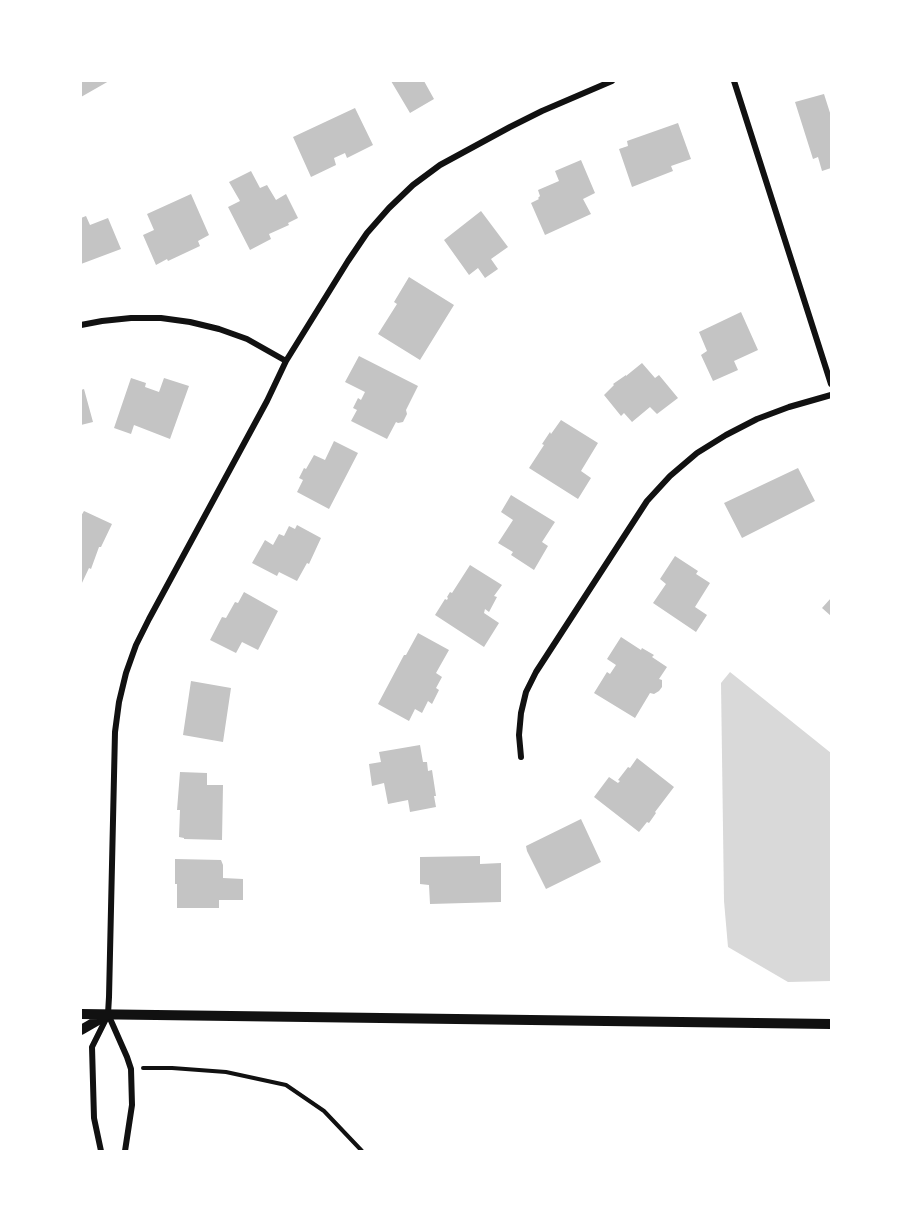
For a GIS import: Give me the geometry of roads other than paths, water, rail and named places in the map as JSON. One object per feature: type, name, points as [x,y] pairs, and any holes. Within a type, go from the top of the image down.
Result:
[{"type":"street","points":[[101,1151],[94,1118],[92,1047],[108,1014],[115,732],[126,673],[148,619],[286,361],[367,233],[413,185],[440,165],[559,103],[612,81]]},
{"type":"street","points":[[734,81],[831,384]]},
{"type":"street","points":[[81,325],[131,318],[161,318],[190,322],[247,339],[286,361]]},
{"type":"street","points":[[521,757],[519,735],[526,692],[536,672],[647,501],[670,476],[697,453],[726,435],[757,419],[831,395]]},
{"type":"street","points":[[81,1014],[831,1024]]},
{"type":"street","points":[[81,1030],[108,1014]]},
{"type":"street","points":[[108,1014],[127,1056],[130,1069],[132,1105],[125,1151]]}]
